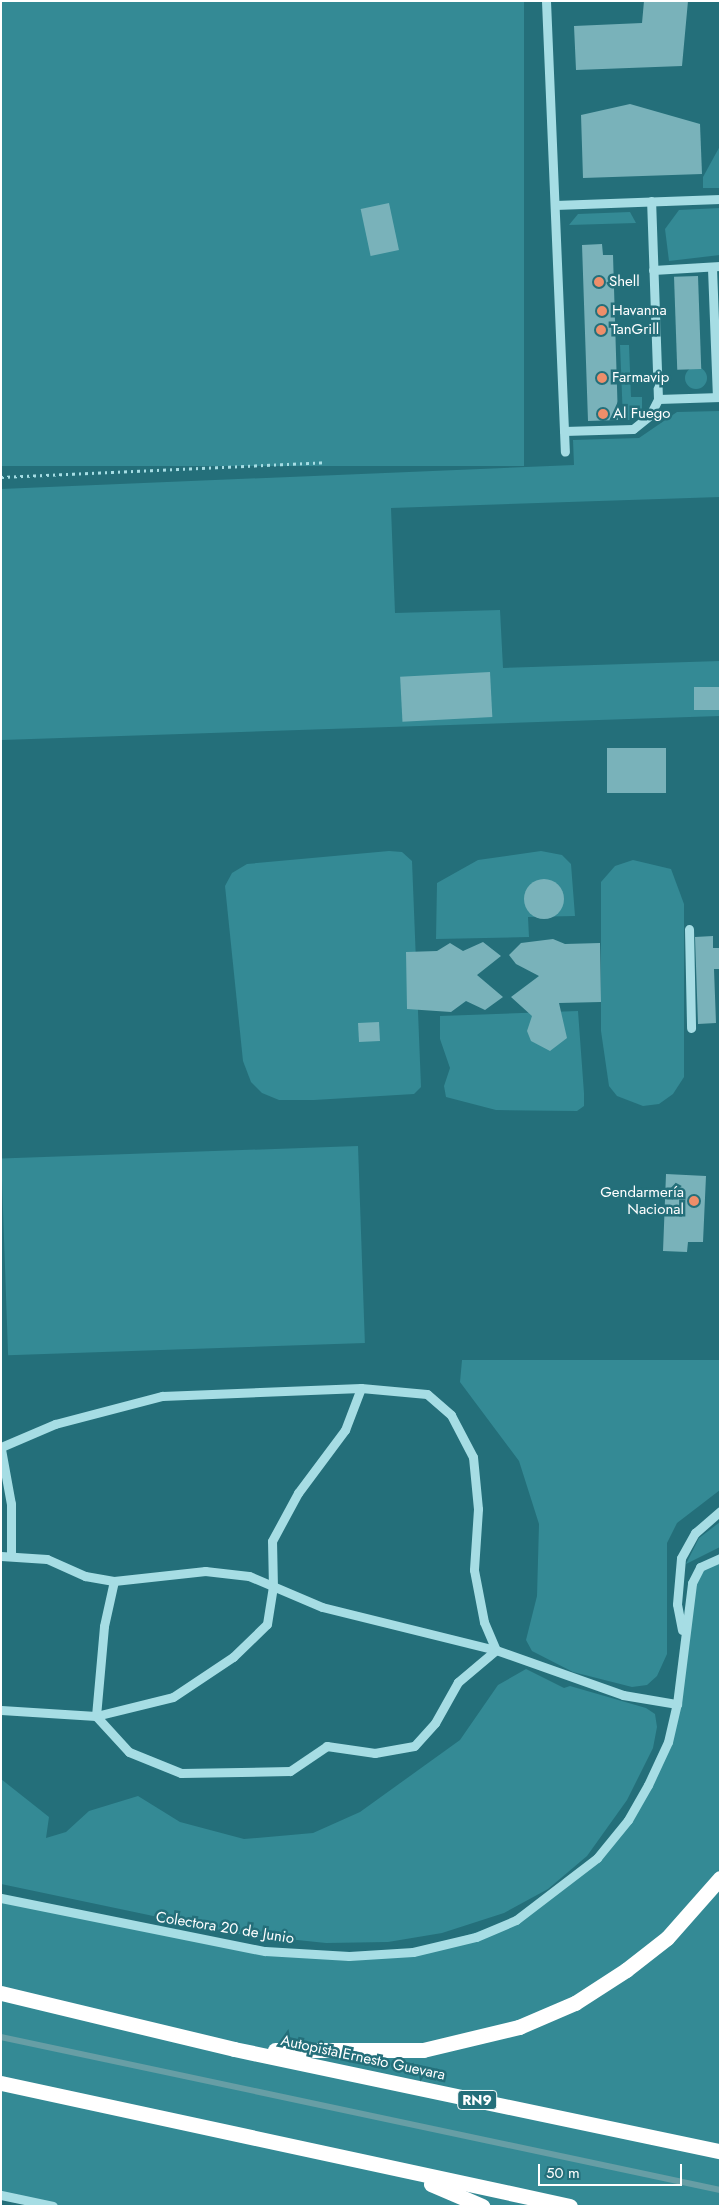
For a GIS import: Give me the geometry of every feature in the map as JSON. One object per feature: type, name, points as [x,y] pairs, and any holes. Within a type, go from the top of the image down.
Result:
[{"type":"highway","points":[[234,2049],[423,2050],[519,2027],[575,2004],[626,1970],[667,1938],[720,1878]]},
{"type":"highway","name":"Autopista Ernesto Guevara","points":[[1,1993],[234,2049],[720,2151]]},
{"type":"highway","points":[[1,2083],[570,2206]]},
{"type":"highway","points":[[386,2167],[482,2206]]},
{"type":"street","points":[[546,1],[565,452]]},
{"type":"street","points":[[555,205],[720,199]]},
{"type":"street","points":[[564,431],[633,429],[650,415],[658,399],[651,201]]},
{"type":"street","points":[[653,270],[716,267],[718,397],[658,399]]},
{"type":"street","points":[[689,929],[691,1028]]},
{"type":"street","points":[[1,1710],[96,1716],[173,1697],[233,1657],[267,1624],[274,1588],[272,1541],[298,1493],[345,1430],[361,1388]]},
{"type":"street","points":[[496,1650],[484,1622],[474,1570],[478,1509],[473,1457],[451,1415],[426,1394],[361,1388],[162,1396],[55,1424],[1,1448],[10,1504],[6,1556],[47,1559],[86,1576],[114,1582],[206,1571],[249,1576],[322,1607],[394,1621],[496,1650],[568,1679],[676,1704]]},
{"type":"street","name":"Colectora 20 de Junio","points":[[683,1635],[677,1604],[681,1558],[695,1533],[720,1511]]},
{"type":"street","name":"Colectora 20 de Junio","points":[[1,1898],[265,1951],[385,1954],[476,1937],[516,1920],[597,1858],[628,1820],[648,1785],[668,1742],[676,1704],[683,1635],[692,1583],[700,1566],[720,1558]]},
{"type":"street","points":[[114,1582],[104,1626],[96,1716],[129,1752],[181,1773],[290,1771],[327,1746],[375,1754],[414,1746],[435,1723],[458,1682],[496,1650]]},
{"type":"street","points":[[1,2195],[53,2206]]},
{"type":"path","points":[[1,477],[326,462]]},
{"type":"shaded area","points":[[1,1],[524,1],[524,466],[1,466]]},
{"type":"shaded area","points":[[720,146],[720,188],[703,188],[703,177]]},
{"type":"shaded area","points":[[720,208],[720,255],[669,261],[665,229],[679,210]]},
{"type":"shaded area","points":[[630,212],[636,223],[569,225],[578,214]]},
{"type":"shaded area","points":[[620,345],[629,345],[631,397],[642,397],[642,410],[631,420],[623,420]]},
{"type":"shaded area","points":[[696,367],[704,370],[707,378],[704,386],[696,389],[688,386],[685,378],[688,370]]},
{"type":"shaded area","points":[[720,411],[720,497],[391,508],[395,613],[500,610],[503,668],[720,661],[720,716],[1,740],[1,489],[574,465],[573,440],[639,438],[677,412]]},
{"type":"shaded area","points":[[389,851],[402,852],[412,861],[421,1087],[414,1094],[314,1100],[279,1100],[262,1093],[251,1082],[243,1061],[225,886],[232,873],[247,864]]},
{"type":"shaded area","points":[[541,851],[562,855],[571,864],[575,916],[528,917],[529,937],[436,939],[437,883],[478,860]]},
{"type":"shaded area","points":[[633,860],[671,869],[684,904],[684,1077],[673,1094],[659,1104],[643,1106],[617,1096],[609,1086],[601,1031],[601,882],[615,866]]},
{"type":"shaded area","points":[[578,1011],[584,1106],[577,1111],[496,1110],[446,1097],[444,1086],[450,1068],[440,1039],[440,1016]]},
{"type":"shaded area","points":[[358,1146],[365,1343],[8,1355],[1,1158]]},
{"type":"shaded area","points":[[462,1360],[720,1360],[720,1490],[677,1523],[667,1543],[667,1654],[657,1676],[647,1685],[632,1687],[573,1672],[532,1651],[526,1640],[537,1596],[539,1524],[519,1461],[460,1382]]},
{"type":"shaded area","points":[[720,1522],[720,1547],[686,1564],[699,1538]]},
{"type":"shaded area","points":[[720,1558],[720,2206],[53,2206],[1,2195],[1,1898],[265,1951],[349,1956],[413,1952],[516,1920],[597,1858],[628,1820],[668,1742],[683,1635],[700,1567]]},
{"type":"shaded area","points":[[526,1669],[564,1688],[570,1686],[646,1708],[655,1714],[657,1727],[653,1748],[627,1800],[587,1856],[548,1889],[504,1913],[442,1933],[388,1942],[326,1943],[239,1934],[1,1884],[1,1779],[49,1817],[46,1838],[66,1832],[89,1811],[138,1796],[180,1822],[244,1839],[313,1833],[360,1812],[460,1740],[498,1685]]},
{"type":"building","points":[[644,1],[688,1],[682,66],[576,70],[574,26],[642,23]]},
{"type":"building","points":[[630,104],[700,124],[702,174],[583,178],[581,115]]},
{"type":"building","points":[[389,203],[399,250],[371,256],[361,209]]},
{"type":"building","points":[[602,244],[603,255],[613,255],[618,420],[588,421],[582,245]]},
{"type":"building","points":[[698,276],[701,369],[677,370],[674,277]]},
{"type":"building","points":[[490,672],[492,717],[402,722],[400,677]]},
{"type":"building","points":[[694,687],[720,687],[720,710],[694,710]]},
{"type":"building","points":[[607,748],[666,748],[666,793],[607,793]]},
{"type":"building","points":[[548,879],[555,882],[561,888],[564,899],[563,907],[555,916],[548,919],[540,919],[533,916],[525,907],[524,895],[527,888],[536,880]]},
{"type":"building","points":[[713,936],[713,948],[720,948],[720,969],[714,969],[716,1023],[698,1024],[695,937]]},
{"type":"building","points":[[553,939],[565,944],[600,943],[601,1002],[559,1003],[567,1038],[550,1051],[531,1041],[527,1031],[532,1016],[511,997],[539,976],[516,964],[509,955],[521,943]]},
{"type":"building","points":[[483,942],[501,956],[477,975],[503,997],[485,1010],[466,1001],[451,1012],[407,1009],[406,952],[437,951],[450,943],[463,951]]},
{"type":"building","points":[[379,1022],[380,1041],[359,1042],[358,1023]]},
{"type":"building","points":[[666,1174],[706,1176],[703,1242],[688,1242],[687,1252],[663,1251]]},
{"type":"waterway","points":[[1,2037],[720,2190]]},
{"type":"place","name":"Shell","points":[[599,282]]},
{"type":"place","name":"Havanna","points":[[602,311]]},
{"type":"place","name":"TanGrill","points":[[601,330]]},
{"type":"place","name":"Farmavip","points":[[602,378]]},
{"type":"place","name":"Al Fuego","points":[[603,414]]},
{"type":"place","name":"Gendarmería Nacional","points":[[694,1201]]}]
